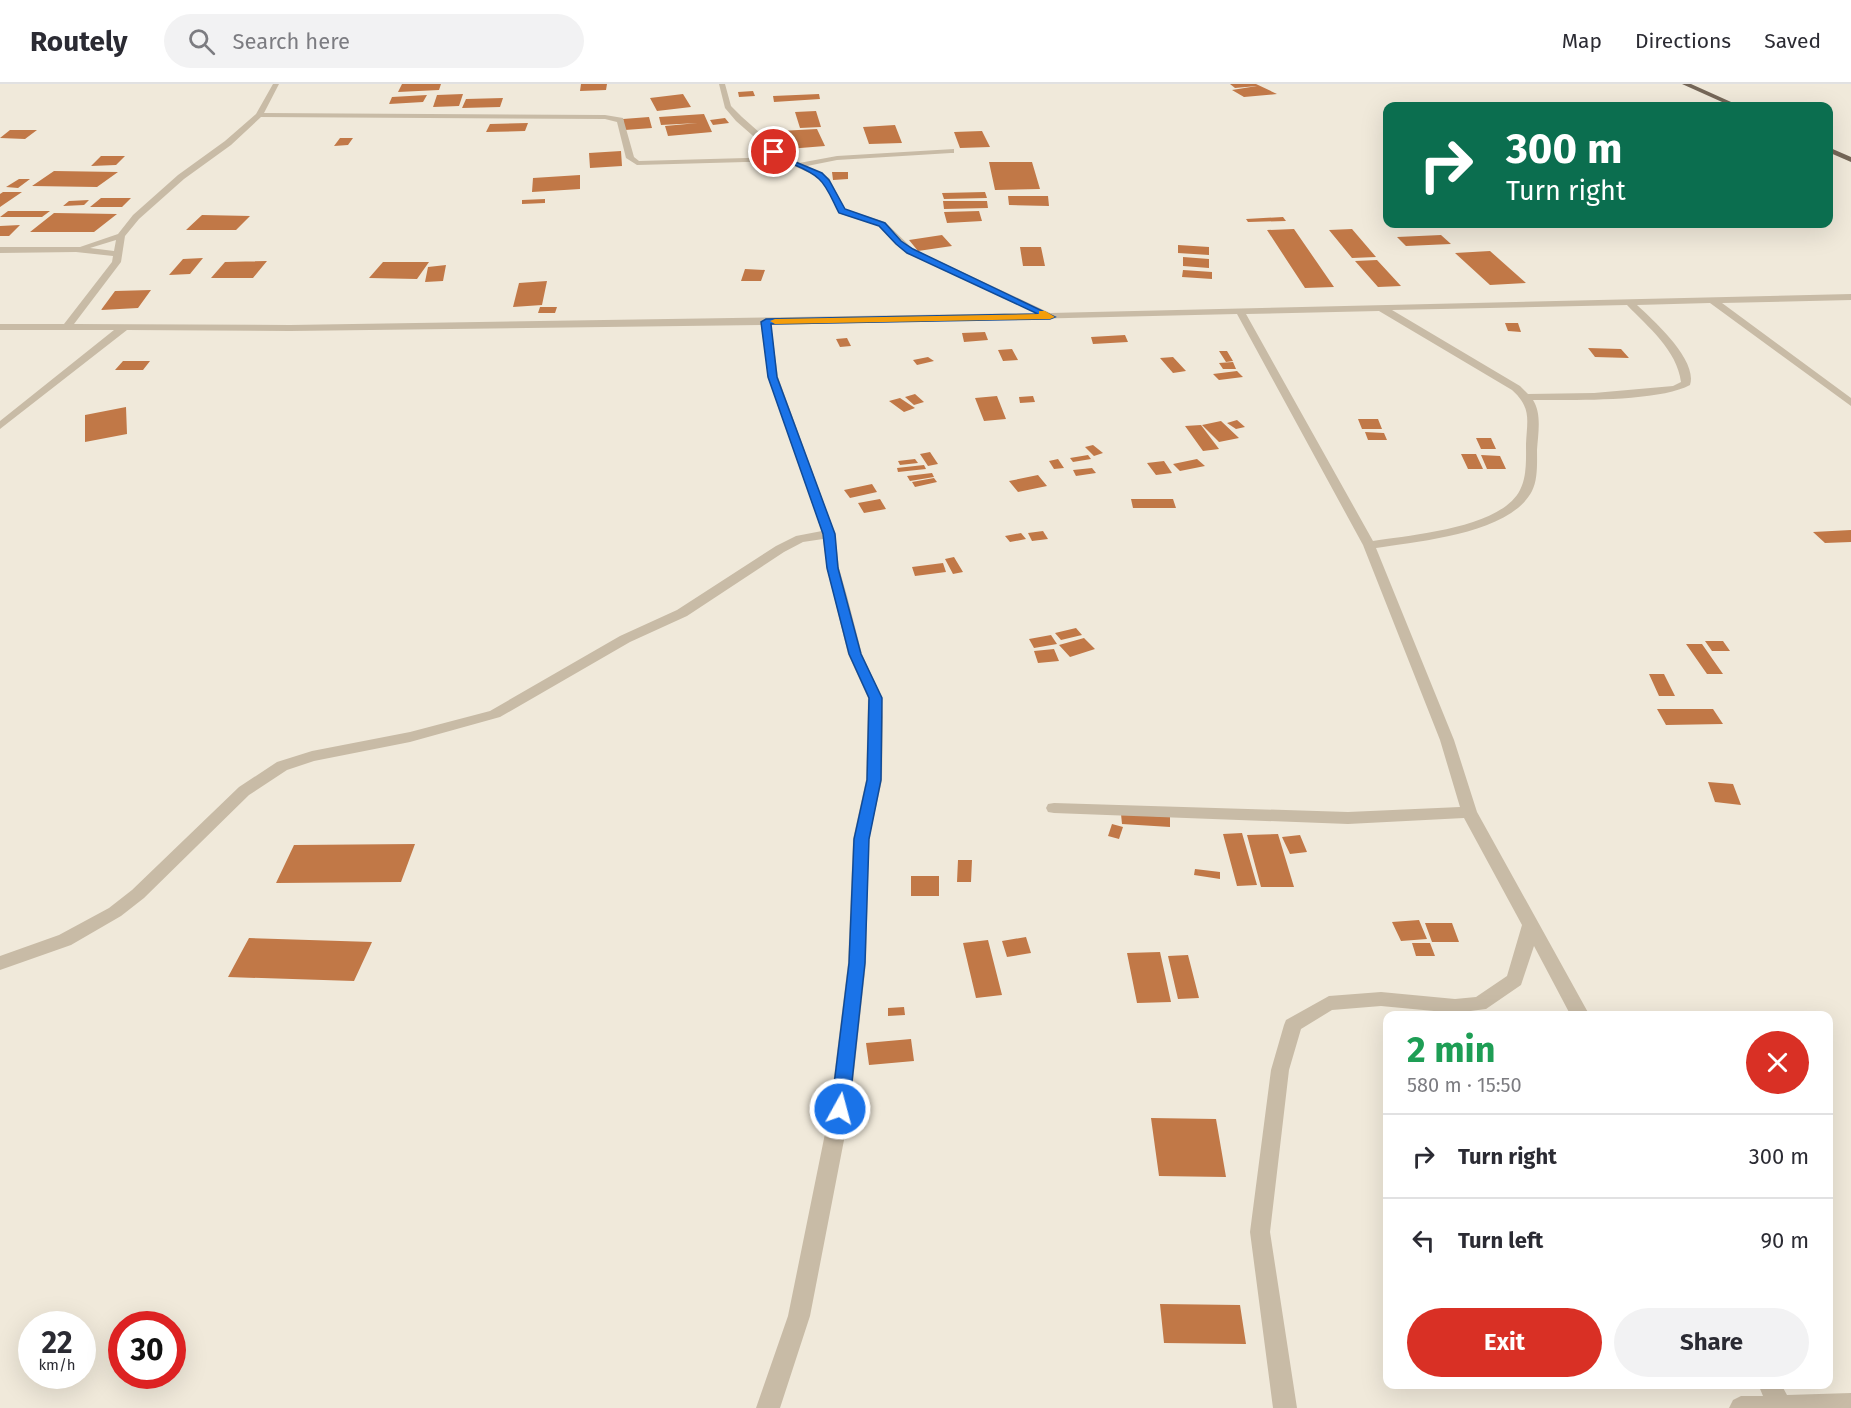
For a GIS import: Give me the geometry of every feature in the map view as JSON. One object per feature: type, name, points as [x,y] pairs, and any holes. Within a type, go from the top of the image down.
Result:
[{"type":"main road","points":[[1685,84],[1727,102]]},
{"type":"main road","points":[[1833,151],[1851,160]]},
{"type":"street","points":[[76,249],[121,236],[148,204],[228,143],[259,115],[276,84]]},
{"type":"street","points":[[722,84],[728,106],[739,119],[784,159],[819,174],[826,180],[842,211],[882,224],[899,243],[910,251],[1050,317]]},
{"type":"street","points":[[259,115],[605,117],[620,120],[630,158],[637,163],[784,159]]},
{"type":"street","points":[[799,165],[837,158],[951,151]]},
{"type":"street","points":[[68,326],[111,270],[119,254],[121,236]]},
{"type":"street","points":[[0,250],[76,249],[119,254]]},
{"type":"street","points":[[0,327],[290,328],[766,322],[1851,297]]},
{"type":"street","points":[[1712,300],[1851,403]]},
{"type":"street","points":[[1527,397],[1594,396],[1675,389],[1686,383],[1687,372],[1673,350],[1629,302]]},
{"type":"street","points":[[1369,545],[1448,533],[1510,510],[1521,502],[1528,489],[1530,477],[1533,408],[1527,397],[1497,376],[1380,307]]},
{"type":"street","points":[[1240,311],[1369,545],[1447,740],[1469,812],[1578,1011]]},
{"type":"street","points":[[766,322],[773,377],[829,534],[833,568],[855,654],[875,698],[874,780],[861,839],[857,963],[840,1109],[799,1316],[768,1408]]},
{"type":"street","points":[[0,426],[126,326]]},
{"type":"street","points":[[0,963],[65,940],[115,912],[138,894],[244,791],[282,766],[312,756],[410,737],[495,714],[625,639],[682,613],[780,549],[800,539],[829,534]]},
{"type":"street","points":[[1054,808],[1348,818],[1469,812]]},
{"type":"street","points":[[1285,1408],[1260,1232],[1280,1070],[1293,1025],[1329,1003],[1380,999],[1455,1006],[1480,1004],[1515,980],[1531,925]]},
{"type":"street","points":[[1771,1389],[1780,1408]]},
{"type":"street","points":[[1741,1408],[1851,1405]]},
{"type":"building","points":[[402,84],[441,84],[439,90],[398,92]]},
{"type":"building","points":[[581,84],[607,84],[606,90],[580,91]]},
{"type":"building","points":[[1230,84],[1256,84],[1277,94],[1244,97],[1232,90],[1257,86],[1235,88]]},
{"type":"building","points":[[753,91],[755,96],[739,97],[738,92]]},
{"type":"building","points":[[463,94],[459,106],[433,107],[437,95]]},
{"type":"building","points":[[683,94],[691,107],[657,111],[650,98]]},
{"type":"building","points":[[819,94],[820,99],[774,102],[773,96]]},
{"type":"building","points":[[427,95],[423,102],[389,104],[392,97]]},
{"type":"building","points":[[503,98],[500,107],[462,108],[466,99]]},
{"type":"building","points":[[816,111],[821,127],[800,128],[795,112]]},
{"type":"building","points":[[704,114],[712,132],[668,136],[665,126],[698,123],[661,125],[659,117]]},
{"type":"building","points":[[649,117],[652,128],[625,130],[623,119]]},
{"type":"building","points":[[725,118],[729,123],[713,125],[710,120]]},
{"type":"building","points":[[528,123],[525,131],[486,132],[490,124]]},
{"type":"building","points":[[895,125],[902,143],[869,144],[863,127]]},
{"type":"building","points":[[817,129],[825,146],[788,149],[780,131]]},
{"type":"building","points":[[10,130],[37,130],[25,139],[0,138]]},
{"type":"building","points":[[982,131],[990,147],[960,148],[954,132]]},
{"type":"building","points":[[340,138],[353,138],[348,145],[334,146]]},
{"type":"building","points":[[621,151],[622,166],[590,168],[589,153]]},
{"type":"building","points":[[101,156],[125,156],[116,165],[91,166]]},
{"type":"building","points":[[989,162],[1032,162],[1040,189],[995,190]]},
{"type":"building","points":[[54,171],[118,172],[97,187],[32,186]]},
{"type":"building","points":[[832,172],[848,172],[848,179],[833,180]]},
{"type":"building","points":[[580,175],[580,189],[532,192],[533,178]]},
{"type":"building","points":[[19,179],[30,179],[18,188],[6,187]]},
{"type":"building","points":[[22,192],[0,207],[0,194]]},
{"type":"building","points":[[985,192],[987,198],[944,199],[942,193]]},
{"type":"building","points":[[1008,196],[1048,196],[1049,206],[1009,205]]},
{"type":"building","points":[[101,198],[131,198],[122,207],[90,207]]},
{"type":"building","points":[[545,199],[545,203],[522,204],[522,200]]},
{"type":"building","points":[[89,200],[84,205],[63,206],[69,201]]},
{"type":"building","points":[[943,201],[987,201],[988,208],[944,209]]},
{"type":"building","points":[[8,211],[50,211],[42,217],[0,217]]},
{"type":"building","points":[[979,211],[982,221],[947,223],[944,212]]},
{"type":"building","points":[[54,213],[117,214],[94,232],[30,232]]},
{"type":"building","points":[[202,215],[250,216],[236,230],[186,230]]},
{"type":"building","points":[[1283,217],[1286,221],[1248,222],[1246,219]]},
{"type":"building","points":[[20,225],[9,236],[0,236],[0,226]]},
{"type":"building","points":[[1294,229],[1334,287],[1305,288],[1267,230]]},
{"type":"building","points":[[1352,229],[1376,257],[1352,258],[1329,230]]},
{"type":"building","points":[[942,235],[952,246],[918,251],[909,240]]},
{"type":"building","points":[[1441,235],[1451,244],[1406,246],[1397,237]]},
{"type":"building","points":[[1178,245],[1209,247],[1209,255],[1178,253]]},
{"type":"building","points":[[1020,247],[1041,247],[1045,266],[1023,266]]},
{"type":"building","points":[[1490,251],[1526,283],[1490,285],[1455,253]]},
{"type":"building","points":[[1183,257],[1209,259],[1209,268],[1183,266]]},
{"type":"building","points":[[203,258],[190,274],[169,275],[183,259]]},
{"type":"building","points":[[1377,260],[1401,286],[1378,287],[1355,261]]},
{"type":"building","points":[[267,261],[253,278],[211,278],[225,262]]},
{"type":"building","points":[[383,262],[429,262],[417,279],[369,278]]},
{"type":"building","points":[[446,265],[443,281],[425,282],[428,267]]},
{"type":"building","points":[[745,269],[765,270],[761,281],[741,281]]},
{"type":"building","points":[[1183,270],[1212,272],[1212,279],[1182,277]]},
{"type":"building","points":[[547,281],[542,305],[513,307],[519,283]]},
{"type":"building","points":[[151,290],[138,308],[101,310],[115,291]]},
{"type":"building","points":[[540,307],[557,307],[555,313],[538,313]]},
{"type":"building","points":[[1505,323],[1518,323],[1521,332],[1508,331]]},
{"type":"building","points":[[985,332],[988,340],[964,342],[962,333]]},
{"type":"building","points":[[1125,335],[1128,342],[1093,344],[1091,337]]},
{"type":"building","points":[[847,338],[851,346],[840,347],[836,339]]},
{"type":"building","points":[[1588,348],[1621,349],[1629,358],[1595,357]]},
{"type":"building","points":[[1012,349],[1018,360],[1003,361],[998,350]]},
{"type":"building","points":[[1219,351],[1227,351],[1233,361],[1226,362]]},
{"type":"building","points":[[928,357],[934,361],[917,365],[913,360]]},
{"type":"building","points":[[1173,357],[1186,371],[1173,373],[1160,358]]},
{"type":"building","points":[[123,361],[150,361],[143,370],[115,370]]},
{"type":"building","points":[[1233,362],[1236,369],[1223,369],[1219,363]]},
{"type":"building","points":[[1237,371],[1243,377],[1219,380],[1213,374]]},
{"type":"building","points":[[915,394],[924,402],[914,405],[905,397]]},
{"type":"building","points":[[997,396],[1006,419],[984,421],[975,398]]},
{"type":"building","points":[[1033,396],[1035,402],[1020,403],[1019,397]]},
{"type":"building","points":[[900,398],[915,408],[904,412],[889,401]]},
{"type":"building","points":[[126,407],[127,434],[85,442],[85,415]]},
{"type":"building","points":[[1358,419],[1378,419],[1382,429],[1362,429]]},
{"type":"building","points":[[1237,420],[1245,427],[1236,429],[1227,423]]},
{"type":"building","points":[[1221,421],[1239,438],[1219,442],[1202,425]]},
{"type":"building","points":[[1201,425],[1219,449],[1203,451],[1185,426]]},
{"type":"building","points":[[1365,432],[1384,433],[1387,440],[1368,440]]},
{"type":"building","points":[[1476,438],[1491,438],[1496,449],[1481,449]]},
{"type":"building","points":[[1093,445],[1103,453],[1094,456],[1085,447]]},
{"type":"building","points":[[930,452],[938,464],[928,466],[920,454]]},
{"type":"building","points":[[1461,454],[1476,454],[1483,469],[1468,469]]},
{"type":"building","points":[[1088,455],[1091,459],[1073,462],[1070,458]]},
{"type":"building","points":[[1481,455],[1500,456],[1506,469],[1487,469]]},
{"type":"building","points":[[915,459],[918,463],[900,465],[898,461]]},
{"type":"building","points":[[1058,459],[1064,468],[1054,469],[1049,461]]},
{"type":"building","points":[[1197,459],[1205,466],[1180,471],[1173,464]]},
{"type":"building","points":[[1164,461],[1172,473],[1156,475],[1147,463]]},
{"type":"building","points":[[924,465],[926,469],[898,472],[897,468]]},
{"type":"building","points":[[1092,468],[1096,473],[1076,476],[1073,470]]},
{"type":"building","points":[[932,473],[934,477],[910,481],[907,476]]},
{"type":"building","points":[[1038,475],[1047,486],[1018,492],[1009,481]]},
{"type":"building","points":[[934,478],[937,482],[915,487],[912,482]]},
{"type":"building","points":[[872,484],[877,492],[850,498],[844,490]]},
{"type":"building","points":[[880,499],[886,509],[864,513],[858,503]]},
{"type":"building","points":[[1131,499],[1173,499],[1176,508],[1133,508]]},
{"type":"building","points":[[1851,530],[1851,542],[1825,543],[1813,532]]},
{"type":"building","points":[[1043,531],[1048,539],[1032,541],[1028,533]]},
{"type":"building","points":[[1021,533],[1026,539],[1010,542],[1005,536]]},
{"type":"building","points":[[954,557],[963,572],[953,574],[945,559]]},
{"type":"building","points":[[943,563],[946,572],[915,576],[912,567]]},
{"type":"building","points":[[1076,628],[1082,635],[1061,640],[1055,633]]},
{"type":"building","points":[[1051,635],[1057,644],[1034,648],[1029,639]]},
{"type":"building","points":[[1084,638],[1095,649],[1070,657],[1059,645]]},
{"type":"building","points":[[1705,641],[1723,641],[1730,651],[1712,651]]},
{"type":"building","points":[[1686,644],[1702,644],[1723,674],[1707,674]]},
{"type":"building","points":[[1054,649],[1059,661],[1038,663],[1034,651]]},
{"type":"building","points":[[1649,674],[1664,674],[1675,696],[1659,696]]},
{"type":"building","points":[[1657,709],[1713,709],[1723,724],[1666,725]]},
{"type":"building","points":[[1708,782],[1733,784],[1741,805],[1715,802]]},
{"type":"building","points":[[1121,814],[1170,817],[1170,827],[1122,824]]},
{"type":"building","points":[[1112,824],[1123,827],[1119,839],[1108,836]]},
{"type":"building","points":[[1242,833],[1257,885],[1237,886],[1223,834]]},
{"type":"building","points":[[1278,834],[1294,887],[1261,887],[1247,835]]},
{"type":"building","points":[[1300,835],[1307,852],[1290,854],[1282,837]]},
{"type":"building","points":[[415,844],[401,882],[276,883],[294,845]]},
{"type":"building","points":[[958,860],[972,860],[971,882],[957,882]]},
{"type":"building","points":[[1195,869],[1220,872],[1220,879],[1194,875]]},
{"type":"building","points":[[911,876],[939,876],[939,896],[911,896]]},
{"type":"building","points":[[1419,920],[1427,939],[1401,941],[1392,922]]},
{"type":"building","points":[[1425,923],[1452,923],[1459,942],[1432,942]]},
{"type":"building","points":[[1026,937],[1031,953],[1007,957],[1002,941]]},
{"type":"building","points":[[249,938],[372,942],[354,981],[228,977]]},
{"type":"building","points":[[988,940],[1002,995],[976,998],[963,943]]},
{"type":"building","points":[[1412,943],[1430,943],[1435,956],[1416,956]]},
{"type":"building","points":[[1160,952],[1171,1002],[1137,1003],[1127,953]]},
{"type":"building","points":[[1188,955],[1199,998],[1178,999],[1168,956]]},
{"type":"building","points":[[904,1007],[905,1015],[888,1016],[888,1008]]},
{"type":"building","points":[[911,1039],[914,1061],[869,1065],[866,1043]]},
{"type":"building","points":[[1151,1118],[1216,1119],[1226,1177],[1159,1176]]},
{"type":"building","points":[[1160,1304],[1240,1305],[1246,1344],[1164,1343]]},
{"type":"slow traffic","points":[[775,321],[1050,317],[1042,313]]},
{"type":"route","points":[[774,152],[784,159],[819,174],[826,180],[842,211],[882,224],[899,243],[910,251],[972,278],[1050,317],[766,322],[773,377],[829,534],[833,568],[855,654],[875,698],[874,780],[861,839],[857,963],[840,1109]]}]
